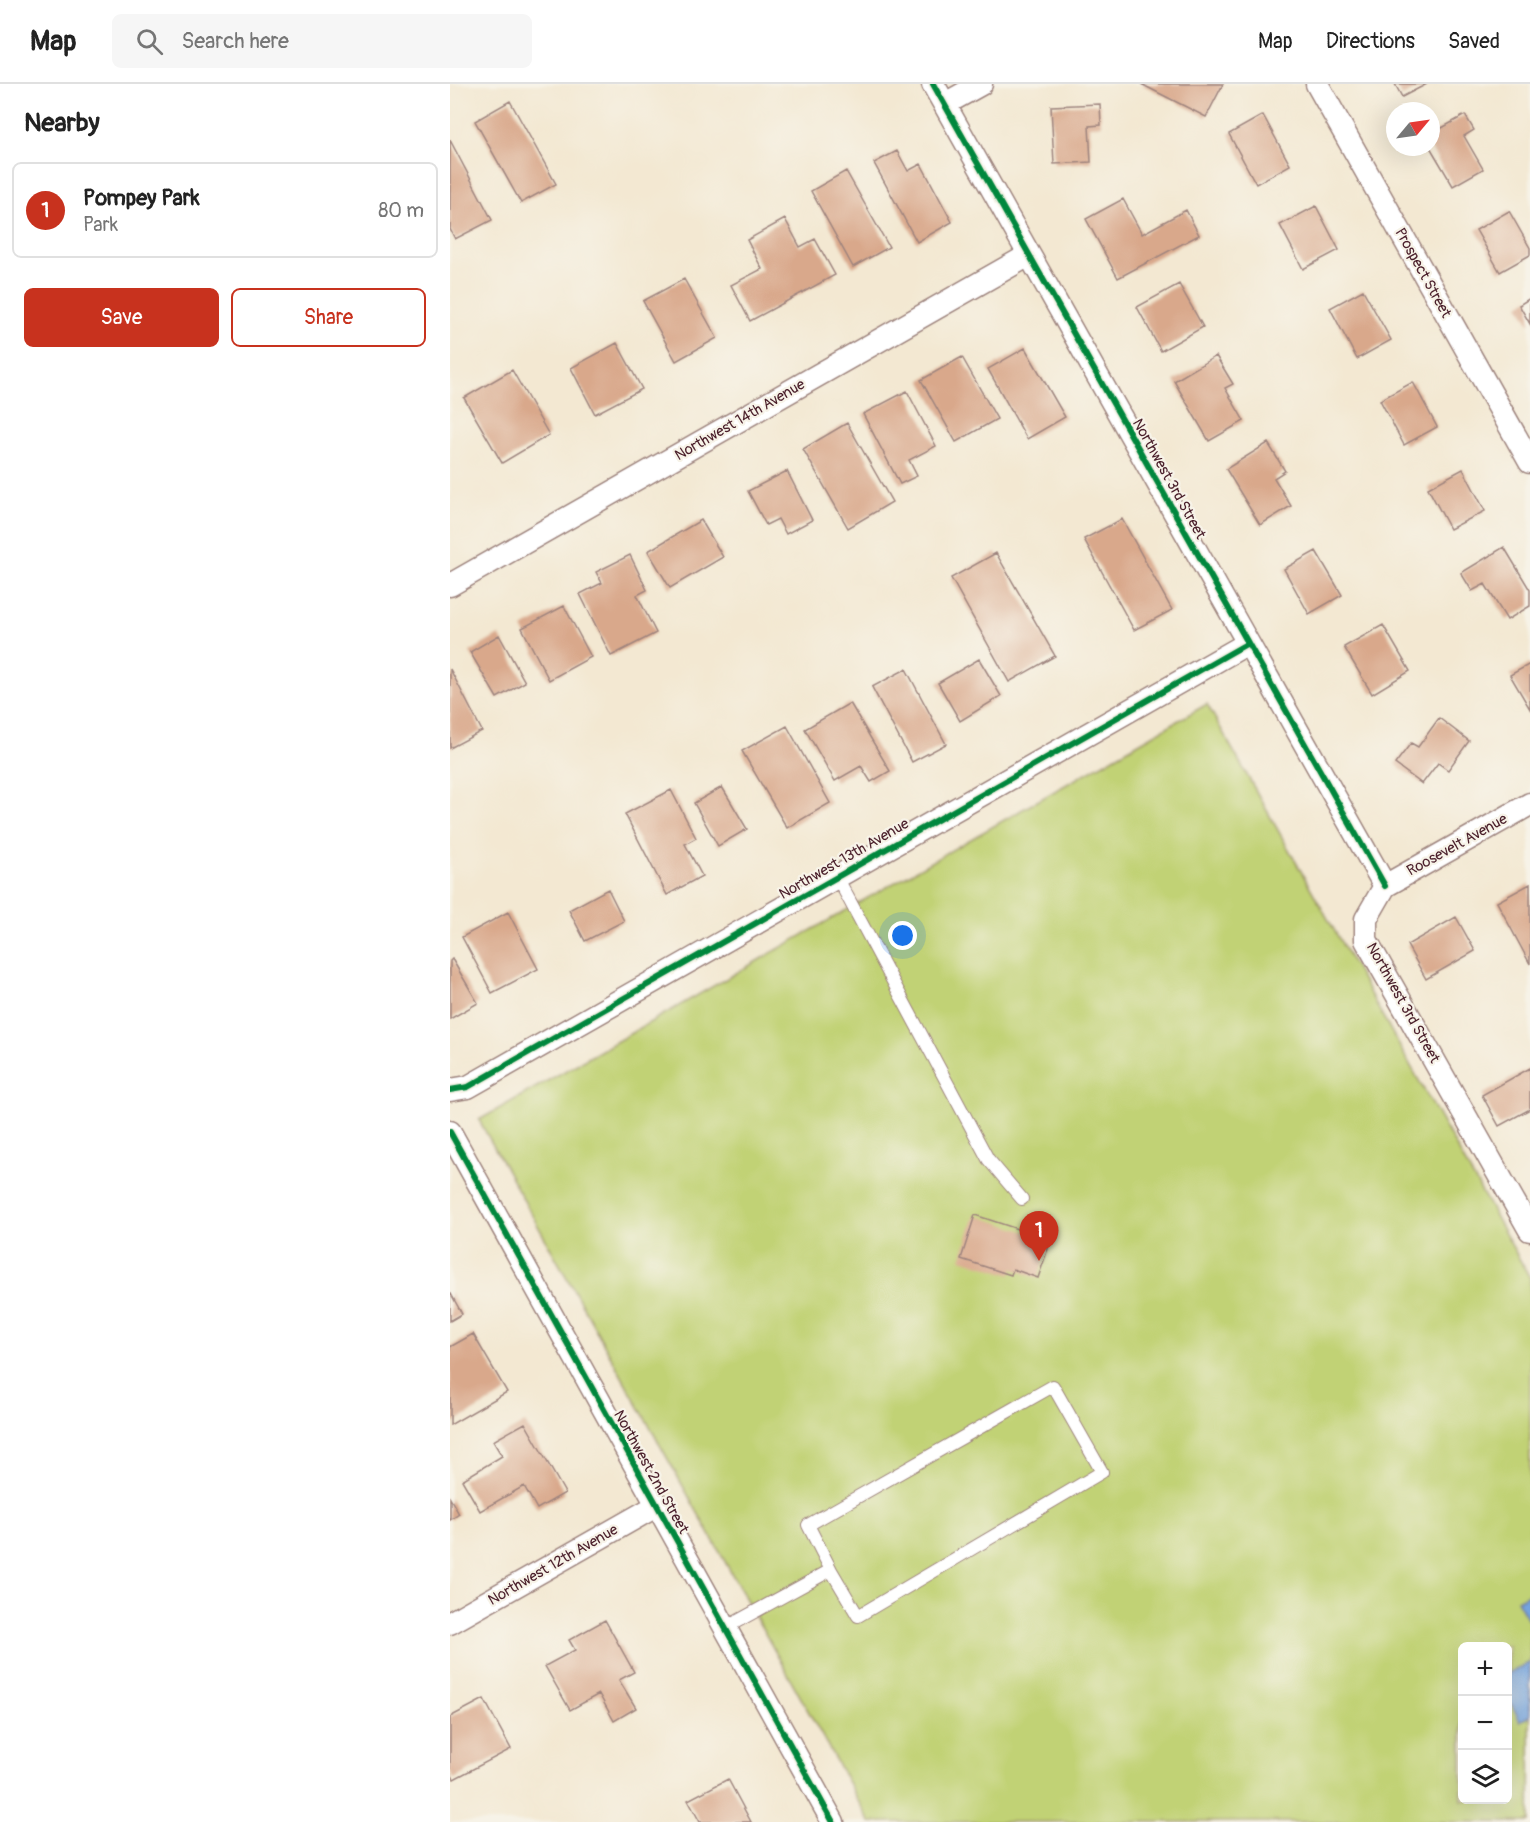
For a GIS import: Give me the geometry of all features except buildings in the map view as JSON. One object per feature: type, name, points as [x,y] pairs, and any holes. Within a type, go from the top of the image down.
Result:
[{"type":"street","name":"Northwest 3rd Street","points":[[933,84],[1384,886],[1366,919],[1366,940],[1523,1201],[1530,1230]]},
{"type":"street","points":[[945,104],[981,84]]},
{"type":"street","name":"Prospect Street","points":[[1317,84],[1530,462]]},
{"type":"street","name":"Northwest 14th Avenue","points":[[450,585],[1029,255]]},
{"type":"street","name":"Northwest 13th Avenue","points":[[450,1090],[468,1087],[1248,644]]},
{"type":"street","name":"Roosevelt Avenue","points":[[1384,886],[1530,804]]},
{"type":"street","name":"Northwest 2nd Street","points":[[450,1132],[833,1822]]},
{"type":"street","name":"Northwest 12th Avenue","points":[[450,1623],[656,1506]]},
{"type":"lane","points":[[837,877],[988,1159],[1022,1199]]},
{"type":"lane","points":[[1053,1386],[1102,1472],[858,1616],[831,1570],[808,1525],[1053,1386]]},
{"type":"lane","points":[[725,1628],[831,1570]]},
{"type":"green space","points":[[1207,704],[1530,1278],[1530,1822],[870,1822],[479,1120]]},
{"type":"water","points":[[1530,1593],[1530,1623],[1517,1600]]},
{"type":"water","points":[[1530,1662],[1530,1716],[1520,1721],[1512,1706],[1512,1672]]},
{"type":"cycle path","points":[[933,84],[1385,886]]},
{"type":"cycle path","points":[[450,1090],[468,1087],[1248,643]]},
{"type":"cycle path","points":[[450,1132],[833,1822]]},
{"type":"place","name":"Pompey Park","points":[[1039,1261]]}]
